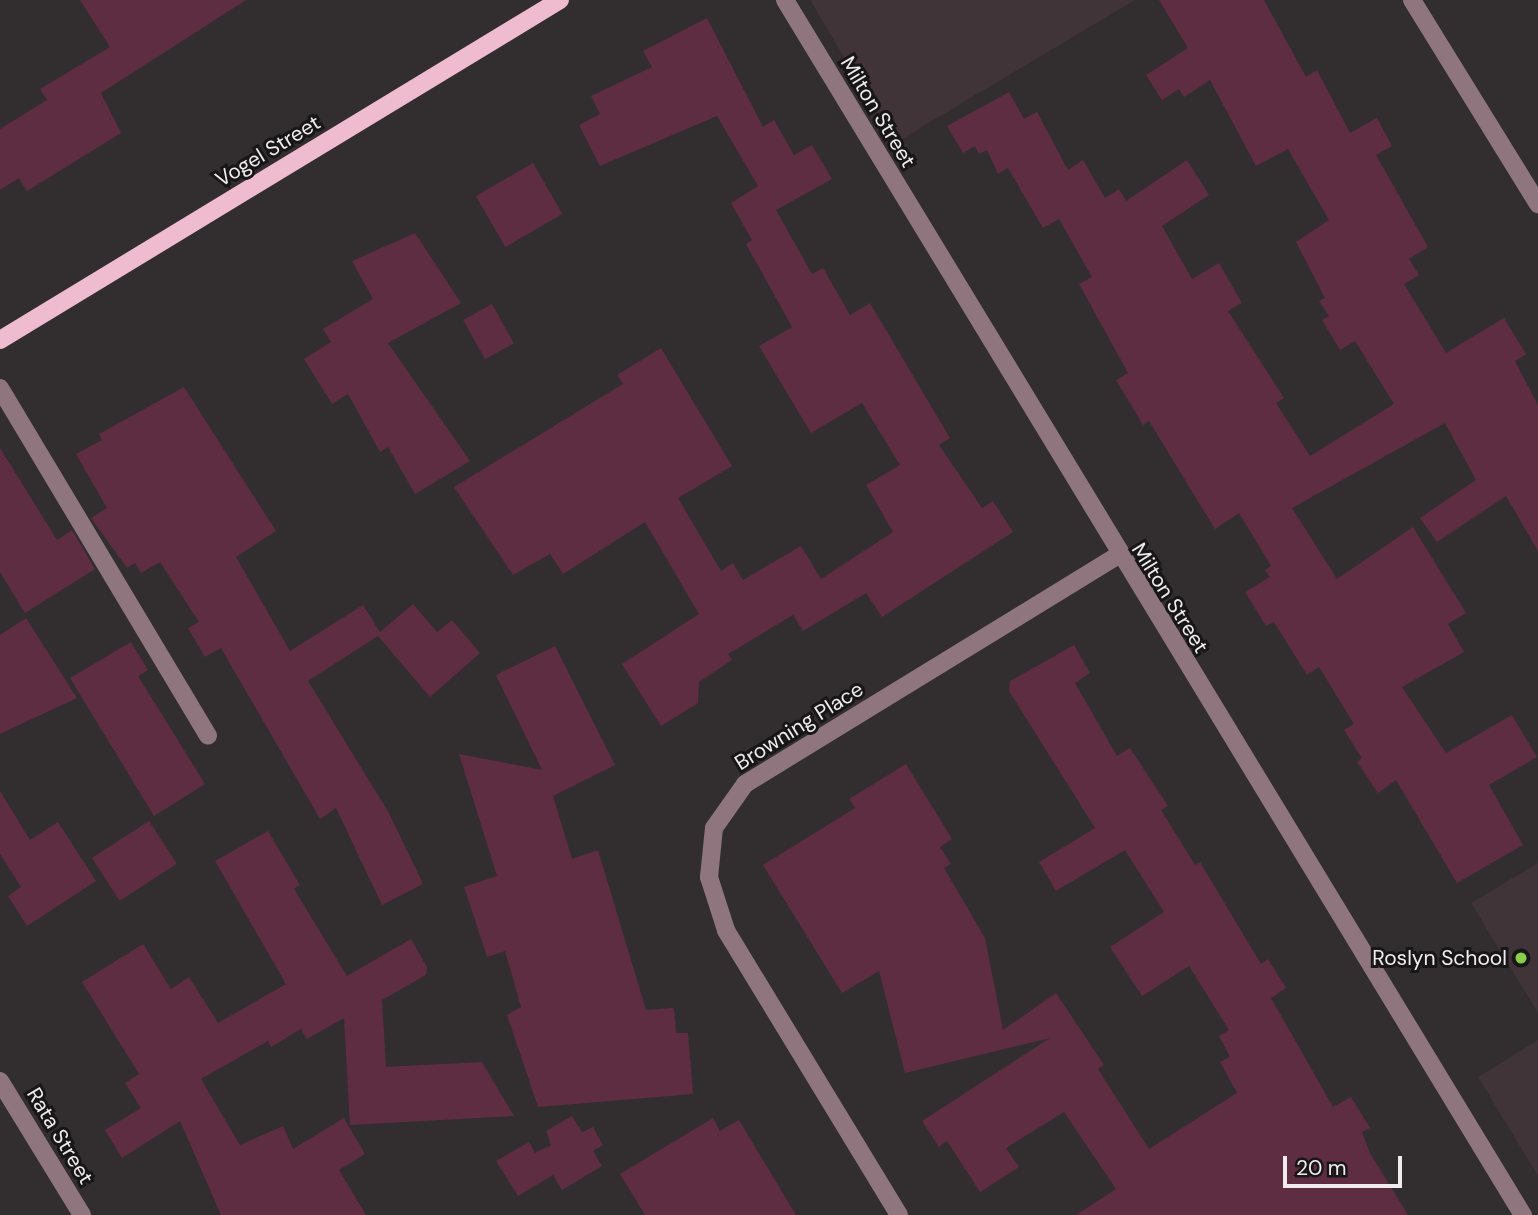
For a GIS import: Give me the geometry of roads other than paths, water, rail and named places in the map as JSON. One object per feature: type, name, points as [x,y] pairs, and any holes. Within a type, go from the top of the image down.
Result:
[{"type":"main road","name":"Vogel Street","points":[[0,340],[560,0]]},
{"type":"street","name":"Milton Street","points":[[785,0],[1117,556],[1523,1215]]},
{"type":"street","points":[[1412,0],[1538,204]]},
{"type":"street","points":[[0,388],[208,736]]},
{"type":"street","name":"Browning Place","points":[[899,1215],[726,930],[709,877],[714,828],[745,784],[1117,556]]},
{"type":"street","name":"Rata Street","points":[[0,1081],[82,1215]]},
{"type":"place","name":"Roslyn School","points":[[1521,958]]}]
